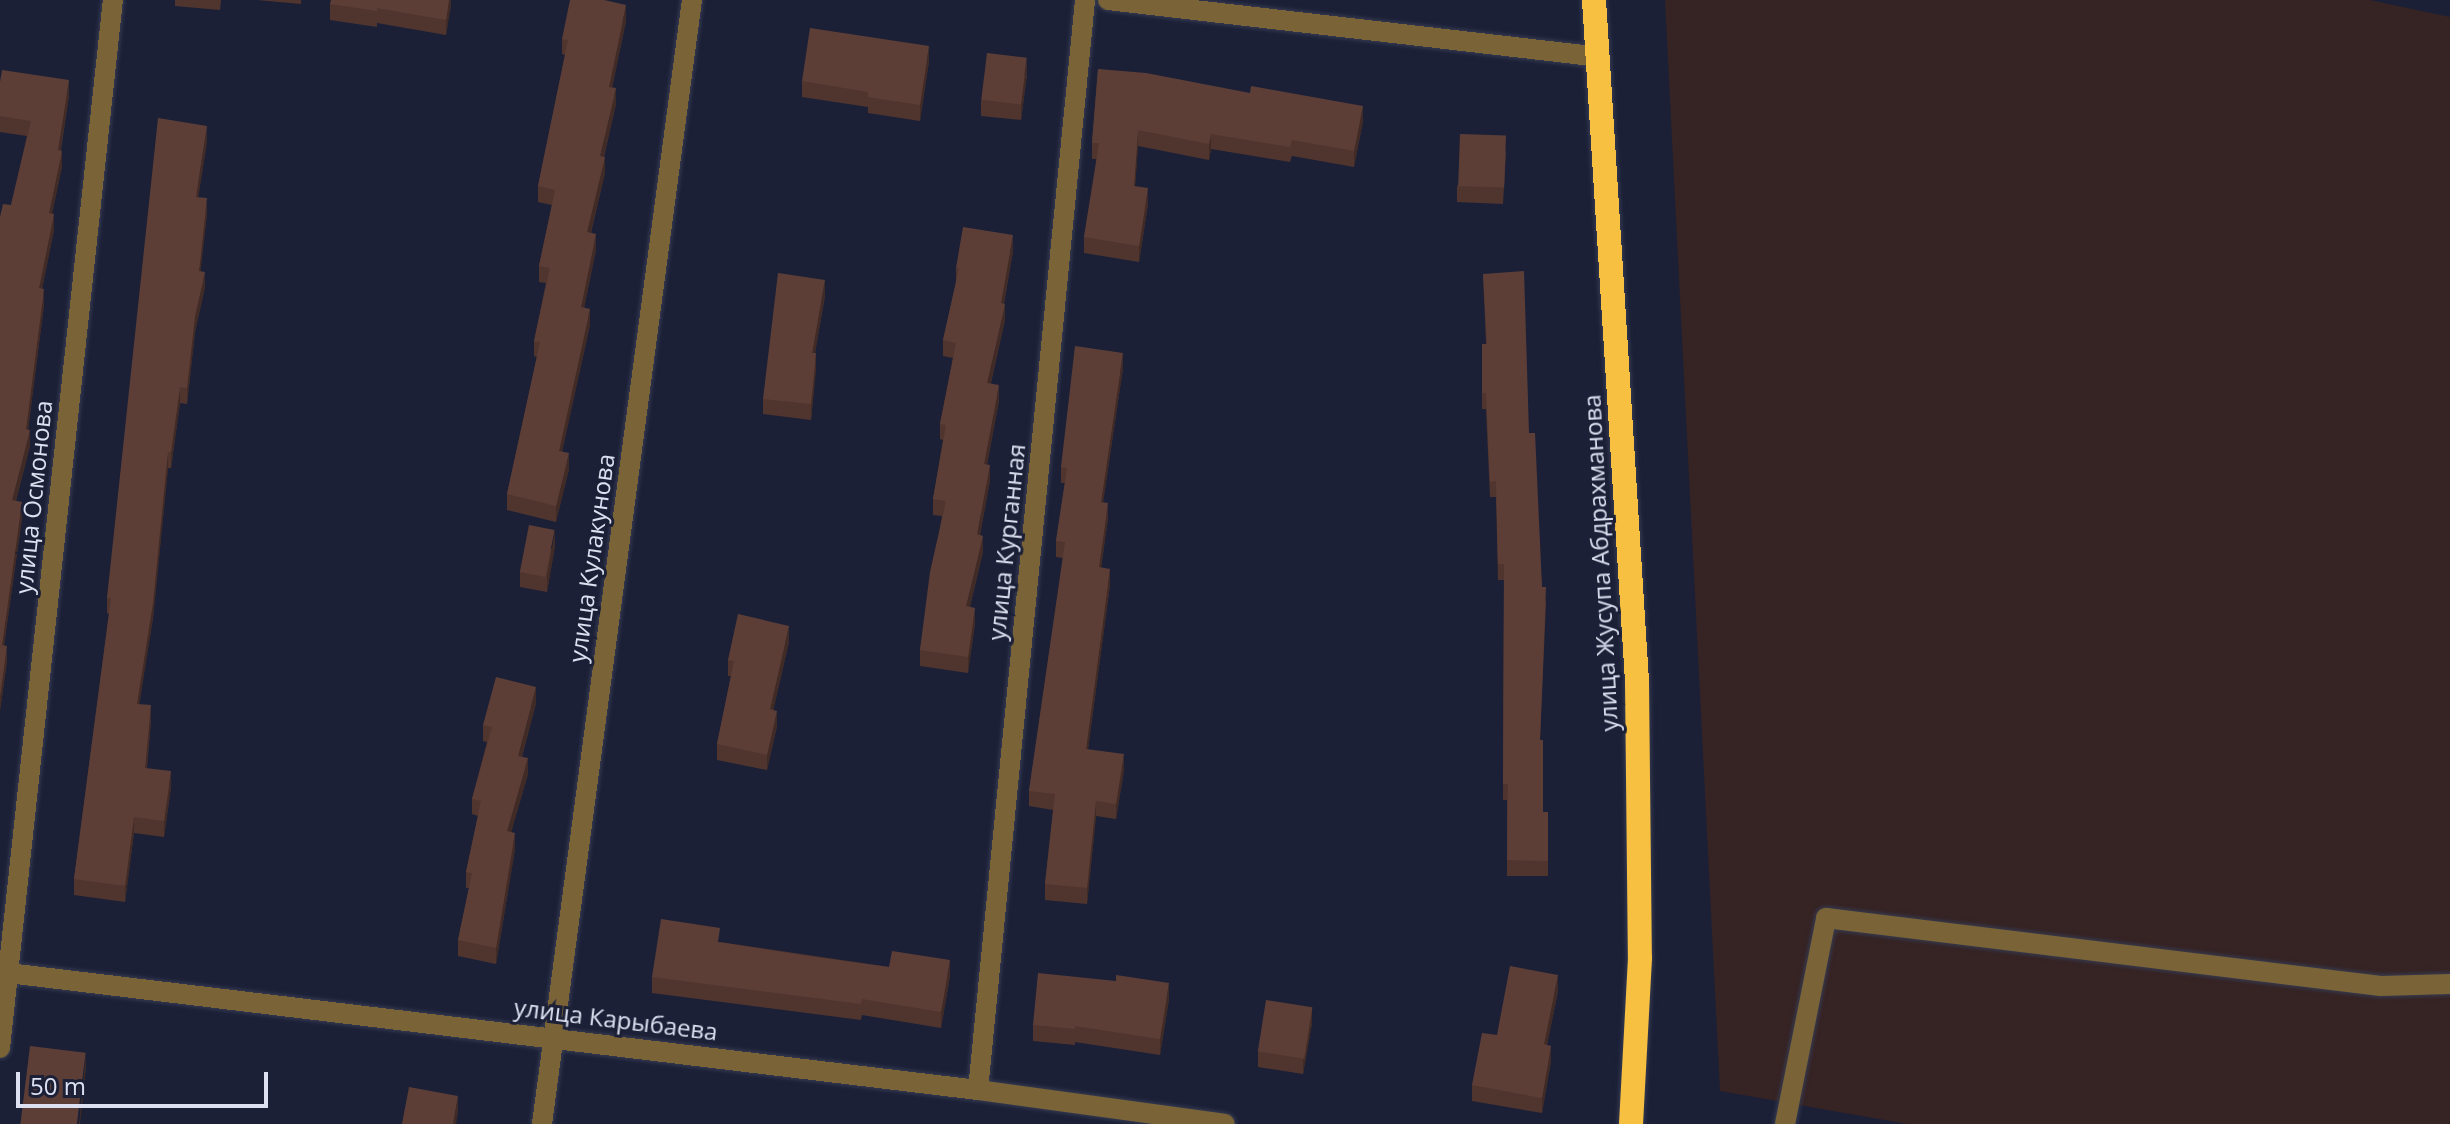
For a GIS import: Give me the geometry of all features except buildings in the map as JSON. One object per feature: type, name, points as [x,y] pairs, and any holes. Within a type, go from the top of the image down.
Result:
[{"type":"highway","name":"улица Жусупа Абдрахманова","points":[[1594,0],[1637,682],[1640,958],[1631,1124]]},
{"type":"street","name":"улица Осмонова","points":[[0,1048],[4,973],[113,0]]},
{"type":"street","name":"улица Кулакунова","points":[[542,1124],[692,0]]},
{"type":"street","name":"улица Курганная","points":[[978,1090],[1085,0]]},
{"type":"street","points":[[1108,0],[1599,57]]},
{"type":"street","points":[[1785,1124],[1826,918],[2381,986],[2450,984]]},
{"type":"street","name":"улица Карыбаева","points":[[4,973],[552,1037],[1225,1124]]},
{"type":"shaded area","points":[[1665,0],[2370,0],[2450,17],[2450,1124],[1907,1124],[1720,1091]]}]
